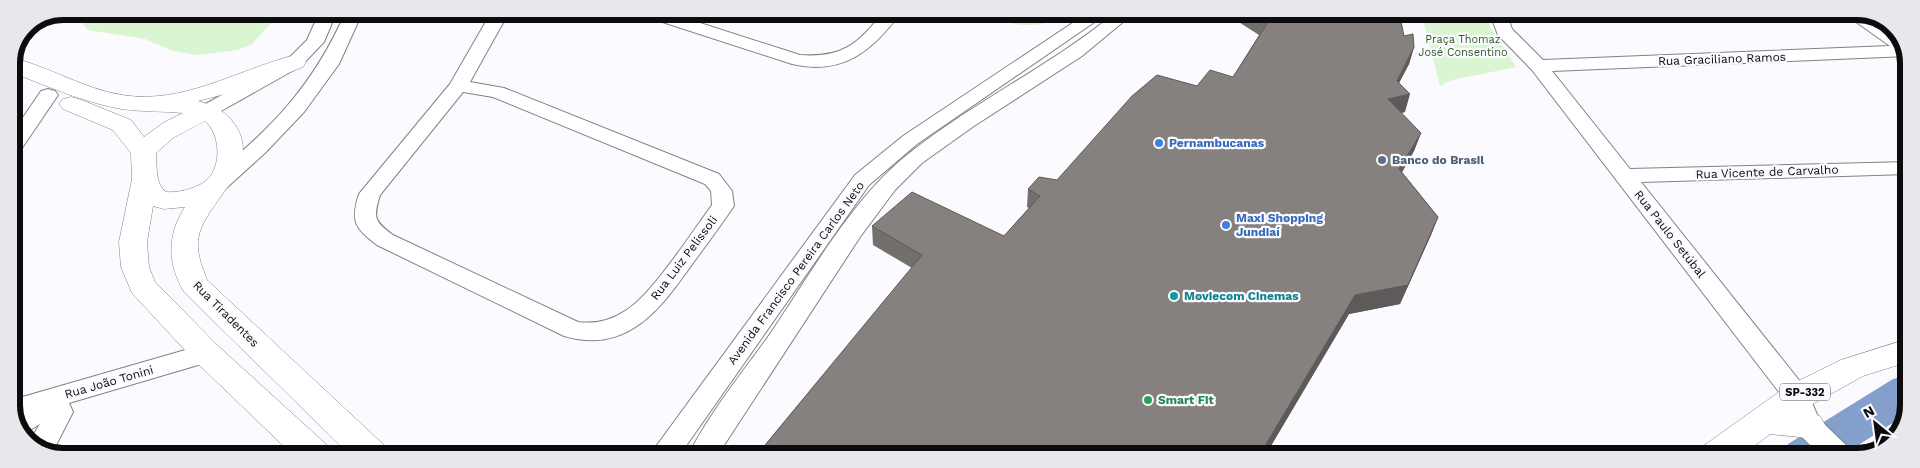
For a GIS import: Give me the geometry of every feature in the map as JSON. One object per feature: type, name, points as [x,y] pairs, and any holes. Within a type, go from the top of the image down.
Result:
[{"type":"main road","points":[[158,104],[240,83],[295,62]]},
{"type":"main road","points":[[20,67],[98,96],[124,102],[158,104],[207,111]]},
{"type":"main road","points":[[20,85],[122,125],[143,152],[145,179],[133,242],[135,267],[142,286],[158,306],[206,353],[307,448]]},
{"type":"main road","points":[[143,152],[152,140],[207,111]]},
{"type":"main road","name":"Rua Tiradentes","points":[[207,111],[225,126],[230,143],[227,161],[213,188],[190,217],[183,237],[182,253],[186,270],[194,285],[366,448]]},
{"type":"main road","points":[[145,179],[150,193],[156,198],[167,200],[196,196],[213,188]]},
{"type":"main road","name":"SP-332","points":[[1802,411],[1852,368],[1900,353]]},
{"type":"main road","points":[[1726,448],[1762,420],[1802,411]]},
{"type":"street","points":[[207,111],[295,62],[315,42],[325,20]]},
{"type":"street","points":[[213,188],[280,130],[302,106],[325,74],[352,20]]},
{"type":"street","name":"Rua Luiz Pelissoli","points":[[458,86],[497,92],[712,179],[721,188],[724,197],[723,206],[654,299],[635,317],[615,327],[592,333],[573,330],[385,240],[368,227],[364,212],[370,194],[458,86],[495,20]]},
{"type":"street","points":[[675,20],[798,60],[816,63],[834,61],[853,53],[884,20]]},
{"type":"street","name":"Avenida Francisco Pereira Carlos Neto","points":[[669,448],[862,180],[887,157],[910,140],[1088,20]]},
{"type":"street","name":"Avenida Francisco Pereira Carlos Neto","points":[[707,448],[861,219],[891,181],[916,158],[1064,60],[1106,31],[1118,20]]},
{"type":"street","name":"Rua Paulo Setúbal","points":[[1501,20],[1504,31],[1538,66],[1625,176],[1802,411],[1833,448]]},
{"type":"street","points":[[1863,21],[1895,42]]},
{"type":"street","name":"Rua Graciliano Ramos","points":[[1538,66],[1898,49]]},
{"type":"street","points":[[1020,67],[1046,60],[1064,60]]},
{"type":"street","points":[[295,62],[317,66],[325,74]]},
{"type":"street","points":[[20,137],[48,95]]},
{"type":"street","points":[[891,181],[892,165],[897,154],[910,140]]},
{"type":"street","name":"Rua Vicente de Carvalho","points":[[1625,176],[1900,168]]},
{"type":"street","name":"Rua João Tonini","points":[[20,408],[206,353]]},
{"type":"street","points":[[23,422],[53,398],[60,412],[43,443]]},
{"type":"green space","points":[[79,20],[274,20],[252,44],[238,50],[197,55],[173,51],[145,39],[88,30]]},
{"type":"green space","points":[[1011,20],[1058,20],[1037,25],[1010,23]]},
{"type":"green space","name":"Praça Thomaz José Consentino","points":[[1423,20],[1487,20],[1516,67],[1452,80],[1440,86]]},
{"type":"building","name":"Maxi Shopping Jundiaí","points":[[1265,20],[1401,20],[1404,36],[1413,34],[1414,47],[1397,81],[1410,94],[1388,99],[1421,133],[1399,169],[1438,217],[1408,285],[1355,295],[1264,448],[763,448],[922,255],[872,226],[912,192],[1004,236],[1040,196],[1028,189],[1039,177],[1057,180],[1132,96],[1157,75],[1197,86],[1210,70],[1233,77],[1268,22]]},
{"type":"waterway","points":[[1818,448],[1900,396]]},
{"type":"place","name":"Pernambucanas","points":[[1159,143]]},
{"type":"place","name":"Banco do Brasil","points":[[1382,160]]},
{"type":"place","name":"Maxi Shopping Jundiaí","points":[[1226,225]]},
{"type":"place","name":"Moviecom Cinemas","points":[[1174,296]]},
{"type":"place","name":"Smart Fit","points":[[1148,400]]}]
